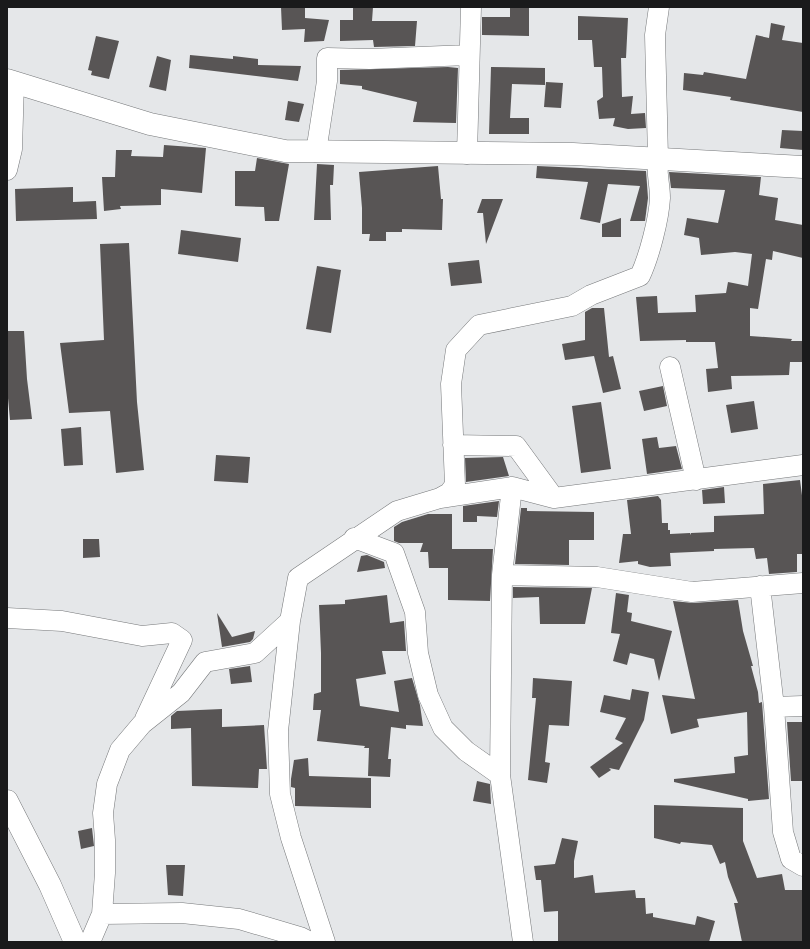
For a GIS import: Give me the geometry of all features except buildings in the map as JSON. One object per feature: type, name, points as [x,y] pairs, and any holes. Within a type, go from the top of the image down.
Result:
[{"type":"street","points":[[467,154],[468,55],[471,7]]},
{"type":"street","points":[[440,498],[450,493],[455,485],[451,384],[456,350],[479,325],[572,306],[591,295],[640,276],[648,260],[660,198],[656,171],[658,158],[655,35],[659,7]]},
{"type":"street","points":[[316,152],[327,81],[327,58],[370,59],[468,55]]},
{"type":"street","points":[[7,170],[12,149],[11,81],[150,124],[285,151],[573,154],[803,167]]},
{"type":"street","points":[[670,367],[696,480]]},
{"type":"street","points":[[453,445],[516,446],[554,498]]},
{"type":"street","points":[[325,942],[291,838],[280,794],[278,730],[290,621],[298,578],[354,538],[397,511],[440,498],[512,488],[554,498],[803,465]]},
{"type":"street","points":[[512,488],[502,575],[500,775],[523,942]]},
{"type":"street","points":[[354,538],[394,552],[415,612],[418,653],[428,695],[443,728],[466,751],[500,775]]},
{"type":"street","points":[[502,575],[598,577],[692,592],[803,583]]},
{"type":"street","points":[[760,586],[774,707],[782,832],[791,859],[803,866]]},
{"type":"street","points":[[7,618],[62,621],[142,636],[172,633],[182,640],[142,724]]},
{"type":"street","points":[[90,942],[102,914],[105,866],[103,813],[107,784],[120,750],[142,724],[181,693],[205,662],[255,653],[290,621]]},
{"type":"street","points":[[774,707],[803,706]]},
{"type":"street","points":[[7,801],[50,885],[75,942]]},
{"type":"street","points":[[102,914],[182,913],[239,919],[300,936],[310,942]]}]
